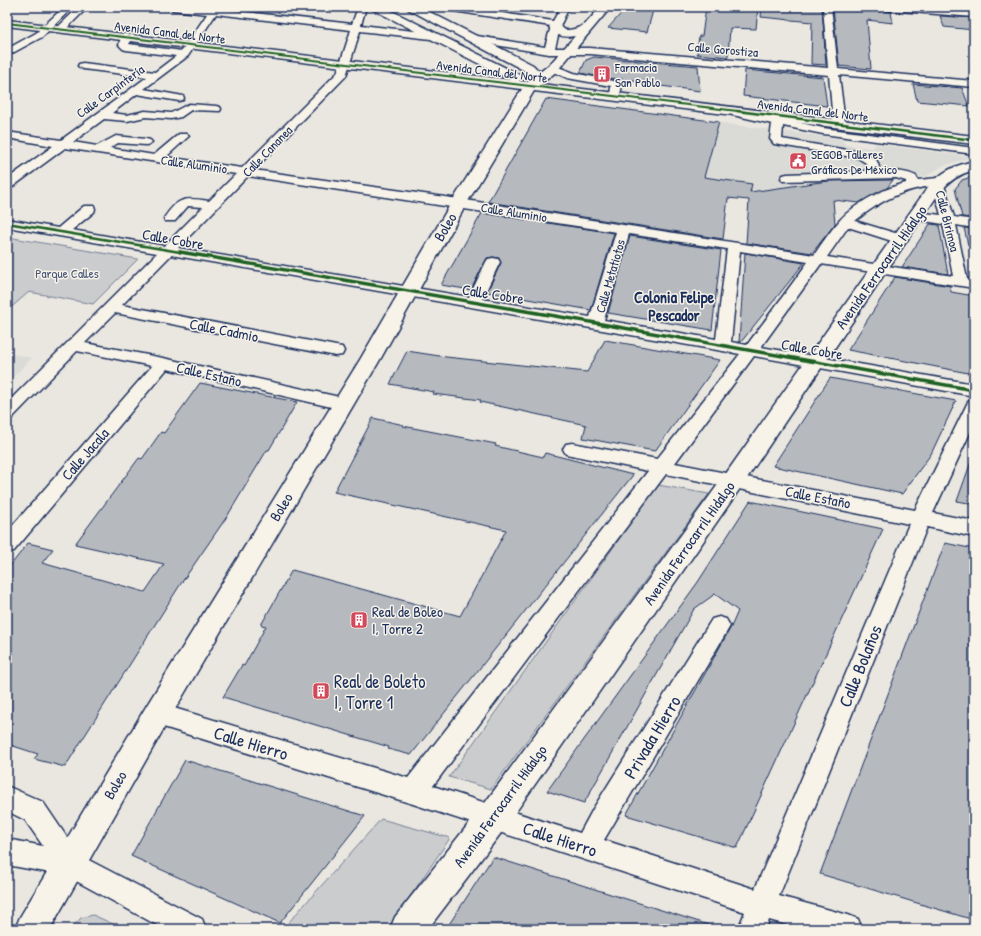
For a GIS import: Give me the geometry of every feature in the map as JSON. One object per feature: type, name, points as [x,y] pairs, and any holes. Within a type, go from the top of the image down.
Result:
[{"type":"main road","points":[[376,7],[431,36],[536,82]]},
{"type":"main road","points":[[412,7],[529,68],[536,82]]},
{"type":"main road","points":[[536,82],[554,68],[606,7]]},
{"type":"main road","name":"Avenida Canal del Norte","points":[[7,23],[126,38],[189,50],[346,63],[536,82],[615,96],[717,108],[778,119],[839,123],[974,140]]},
{"type":"main road","points":[[555,25],[559,31],[567,33],[587,29]]},
{"type":"main road","name":"Boleo","points":[[32,929],[157,714],[344,404],[459,203],[536,82]]},
{"type":"main road","name":"Avenida Ferrocarril Hidalgo","points":[[407,929],[493,818],[733,481],[878,270],[917,216],[938,182],[953,172],[974,165]]},
{"type":"street","points":[[7,53],[39,35],[69,7]]},
{"type":"street","points":[[60,29],[84,7]]},
{"type":"street","points":[[173,7],[214,9],[431,36]]},
{"type":"street","name":"Calle Cananea","points":[[7,413],[75,346],[342,74],[362,7]]},
{"type":"street","points":[[447,7],[555,25]]},
{"type":"street","points":[[549,51],[555,25],[564,7]]},
{"type":"street","points":[[827,7],[839,123]]},
{"type":"street","points":[[887,7],[959,10],[974,14]]},
{"type":"street","name":"Calle Carpintería","points":[[7,185],[62,143],[135,92],[189,50],[214,9]]},
{"type":"street","name":"Calle Gorostiza","points":[[471,38],[549,51],[569,51],[974,84]]},
{"type":"street","points":[[83,66],[157,75]]},
{"type":"street","points":[[554,68],[571,76],[614,84],[617,86],[615,96]]},
{"type":"street","points":[[135,92],[179,98]]},
{"type":"street","points":[[102,115],[127,118],[145,114],[171,116],[192,107],[216,109]]},
{"type":"street","points":[[870,176],[873,167],[871,161],[861,155],[778,142],[776,139],[778,119],[823,131],[974,150]]},
{"type":"street","name":"Calle Aluminio","points":[[7,135],[157,159],[459,203],[623,230],[968,283]]},
{"type":"street","points":[[157,159],[183,136]]},
{"type":"street","points":[[100,149],[116,139],[146,142]]},
{"type":"street","points":[[787,178],[896,174],[912,179],[913,185]]},
{"type":"street","points":[[413,792],[750,350],[845,222],[865,205],[892,192],[913,185],[938,182]]},
{"type":"street","name":"Calle Birimoa","points":[[938,182],[968,283]]},
{"type":"street","points":[[170,218],[178,206],[184,203],[192,202],[213,205]]},
{"type":"street","points":[[61,232],[89,209]]},
{"type":"street","points":[[917,216],[974,224]]},
{"type":"street","points":[[845,222],[900,239]]},
{"type":"street","name":"Calle Cobre","points":[[7,223],[596,323],[974,390]]},
{"type":"street","name":"Calle Metatiotos","points":[[596,323],[623,230]]},
{"type":"street","points":[[723,345],[734,247]]},
{"type":"street","points":[[473,303],[493,262]]},
{"type":"street","name":"Calle Cadmio","points":[[112,308],[336,351]]},
{"type":"street","name":"Calle Estaño","points":[[75,346],[163,363],[344,404]]},
{"type":"street","name":"Calle Jacala","points":[[7,545],[163,363]]},
{"type":"street","name":"Calle Bolaños","points":[[752,929],[921,518],[974,406]]},
{"type":"street","name":"Calle Estaño","points":[[572,449],[974,529]]},
{"type":"street","name":"Privada Hierro","points":[[586,848],[602,818],[719,626]]},
{"type":"street","name":"Calle Hierro","points":[[157,714],[413,792],[762,904],[848,929]]},
{"type":"street","points":[[7,798],[34,811],[70,864]]},
{"type":"street","points":[[7,852],[70,864],[192,929]]},
{"type":"shaded area","points":[[549,100],[841,139],[846,145],[872,148],[876,144],[973,157],[942,166],[927,176],[901,180],[894,178],[832,181],[791,186],[726,201]]},
{"type":"shaded area","points":[[7,353],[32,358],[7,383]]},
{"type":"green space","name":"Parque Calles","points":[[7,237],[138,259],[93,304],[29,292],[7,311]]},
{"type":"green space","points":[[658,485],[709,494],[491,789],[449,777]]},
{"type":"green space","points":[[381,819],[450,838],[388,929],[300,929],[288,923]]},
{"type":"green space","points":[[93,915],[124,929],[70,929],[81,918]]},
{"type":"building","points":[[627,7],[654,7],[647,32],[608,28]]},
{"type":"building","points":[[706,7],[758,7],[756,29],[730,28],[728,57],[697,54],[699,36],[702,36]]},
{"type":"building","points":[[762,7],[822,7],[826,65],[811,64],[812,22],[761,17]]},
{"type":"building","points":[[833,7],[882,7],[886,11],[891,12],[893,23],[867,20],[871,69],[839,66]]},
{"type":"building","points":[[940,16],[974,18],[974,30],[944,27]]},
{"type":"building","points":[[594,57],[698,66],[700,91],[645,84],[646,81],[606,78],[580,73],[586,60]]},
{"type":"building","points":[[745,70],[823,77],[827,106],[743,96]]},
{"type":"building","points":[[913,84],[962,88],[969,106],[917,101]]},
{"type":"building","points":[[546,99],[719,122],[704,177],[752,184],[750,192],[828,181],[893,180],[887,188],[859,203],[833,200],[835,224],[812,253],[746,243],[749,200],[728,198],[723,239],[488,202]]},
{"type":"building","points":[[974,176],[974,218],[962,217],[955,189],[962,180]]},
{"type":"building","points":[[482,213],[614,233],[591,310],[487,292],[501,263],[499,258],[493,257],[487,258],[471,290],[441,285]]},
{"type":"building","points":[[930,224],[939,225],[948,274],[902,267]]},
{"type":"building","points":[[964,228],[974,229],[974,245],[968,245]]},
{"type":"building","points":[[630,236],[721,250],[712,330],[608,313]]},
{"type":"building","points":[[745,253],[804,263],[741,342],[739,342]]},
{"type":"building","points":[[895,277],[950,286],[951,292],[974,296],[974,360],[968,373],[848,350]]},
{"type":"building","points":[[605,340],[720,360],[655,451],[583,438],[586,425],[480,402],[481,400],[433,394],[434,392],[390,384],[407,351],[446,357],[587,372]]},
{"type":"building","points":[[830,378],[956,401],[931,454],[902,494],[773,466]]},
{"type":"building","points":[[200,383],[297,402],[228,515],[180,585],[65,767],[34,759],[38,754],[7,744],[7,570],[28,543],[53,549],[42,563],[145,592],[164,564],[75,544],[139,458],[142,459],[161,432],[164,433]]},
{"type":"building","points":[[373,418],[404,425],[403,426],[496,444],[495,446],[543,457],[545,453],[633,475],[411,755],[223,697],[242,665],[244,666],[266,626],[261,625],[292,570],[460,616],[471,596],[506,530],[334,492]]},
{"type":"building","points":[[972,459],[974,459],[974,504],[957,501]]},
{"type":"building","points":[[750,501],[883,529],[737,848],[626,815],[731,627],[738,611],[715,594],[694,609],[584,803],[547,791],[698,582]]},
{"type":"building","points":[[945,543],[974,549],[974,920],[820,874]]},
{"type":"building","points":[[185,760],[365,816],[280,923],[131,856]]},
{"type":"building","points":[[493,857],[712,926],[712,929],[446,929]]},
{"type":"cycle path","points":[[7,23],[974,140]]},
{"type":"cycle path","points":[[7,223],[596,323],[974,390]]},
{"type":"place","name":"Farmacia San Pablo","points":[[602,74]]},
{"type":"place","name":"SEGOB Talleres Gráficos De México","points":[[798,161]]},
{"type":"place","name":"Real de Boleo I, Torre 2","points":[[359,620]]},
{"type":"place","name":"Real de Boleto I, Torre 1","points":[[321,691]]},
{"type":"district","name":"Colonia Felipe Pescador","points":[[674,306]]}]
